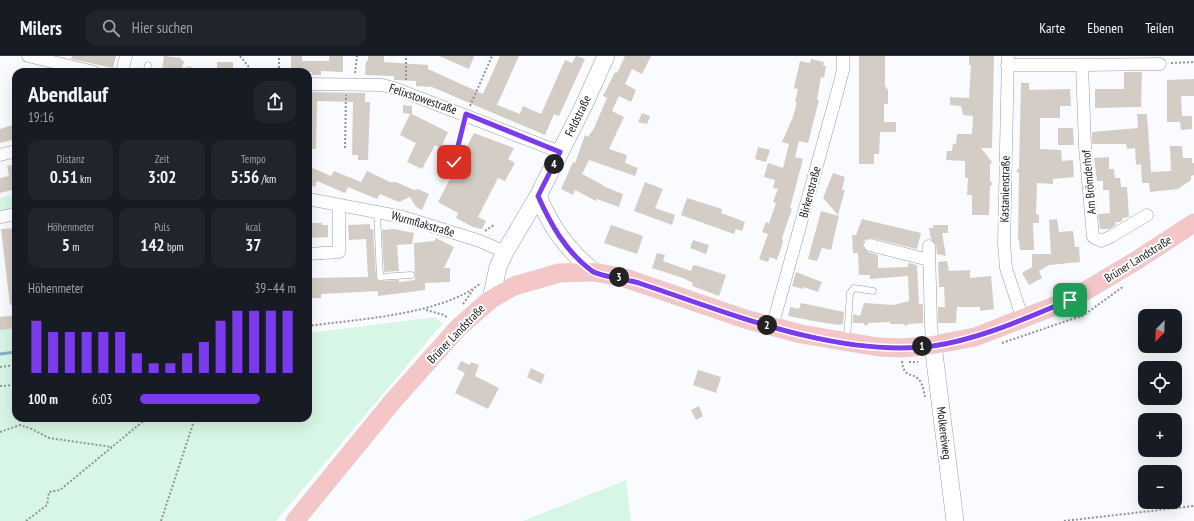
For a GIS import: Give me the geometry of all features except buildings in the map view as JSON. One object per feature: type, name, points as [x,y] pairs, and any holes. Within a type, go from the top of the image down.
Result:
[{"type":"main road","name":"Brüner Landstraße","points":[[295,521],[393,401],[458,328],[491,299],[514,286],[559,273],[594,272],[625,278],[772,327],[846,343],[902,348],[933,346],[975,336],[1021,314],[1077,297],[1194,223]]},
{"type":"street","points":[[28,56],[78,68]]},
{"type":"street","points":[[123,68],[126,56]]},
{"type":"street","name":"Feldstraße","points":[[491,299],[498,267],[505,252],[538,196],[606,56]]},
{"type":"street","name":"Birkenstraße","points":[[772,327],[841,77],[843,56]]},
{"type":"street","points":[[1007,61],[1082,65],[1160,64]]},
{"type":"street","name":"Kastanienstraße","points":[[1007,61],[1004,243],[1006,268],[1021,314]]},
{"type":"street","name":"Am Brömderhof","points":[[1082,65],[1085,146],[1093,237],[1101,241],[1147,215]]},
{"type":"street","name":"Felixstowestraße","points":[[312,84],[382,86],[406,92],[466,114],[560,152]]},
{"type":"street","points":[[0,155],[12,152]]},
{"type":"street","points":[[538,196],[548,220],[562,241],[573,254],[594,272]]},
{"type":"street","name":"Wurmflakstraße","points":[[312,200],[403,217],[466,236],[505,252]]},
{"type":"street","points":[[312,254],[339,252],[339,205]]},
{"type":"street","points":[[0,217],[12,215]]},
{"type":"street","points":[[870,245],[929,260]]},
{"type":"street","points":[[929,246],[931,327],[933,346]]},
{"type":"street","points":[[505,252],[507,272],[514,286]]},
{"type":"street","name":"Molkereiweg","points":[[933,346],[955,521]]},
{"type":"lane","points":[[454,162],[466,114]]},
{"type":"lane","points":[[378,212],[380,277],[411,275]]},
{"type":"lane","points":[[846,343],[850,293],[854,288],[873,291]]},
{"type":"path","points":[[240,56],[250,68]]},
{"type":"path","points":[[279,56],[279,68]]},
{"type":"path","points":[[345,148],[350,84],[357,56]]},
{"type":"path","points":[[406,56],[406,92]]},
{"type":"path","name":"Felixstowestraße","points":[[466,114],[492,56]]},
{"type":"path","points":[[1160,64],[1194,62]]},
{"type":"path","points":[[312,325],[425,310],[474,289],[483,281]]},
{"type":"path","points":[[895,362],[902,362]]},
{"type":"path","points":[[0,367],[12,366]]},
{"type":"path","points":[[0,386],[12,385]]},
{"type":"path","points":[[26,521],[47,505],[49,492],[60,490],[142,422]]},
{"type":"path","points":[[161,521],[194,422]]},
{"type":"path","points":[[0,432],[20,425],[32,429],[49,438],[112,447]]},
{"type":"path","points":[[1064,521],[1194,506]]},
{"type":"green space","points":[[12,195],[12,211],[0,214],[0,198]]},
{"type":"green space","points":[[436,317],[442,324],[276,521],[0,521],[0,329],[12,328],[12,422],[312,422],[312,332]]},
{"type":"green space","points":[[626,480],[631,521],[523,521]]},
{"type":"waterway","points":[[0,354],[12,352]]},
{"type":"route","points":[[454,162],[466,114],[535,140],[560,152],[538,196],[548,220],[562,241],[573,254],[594,272],[625,278],[745,319],[800,334],[846,343],[878,347],[902,348],[933,346],[975,336],[1023,320],[1070,300]]}]
